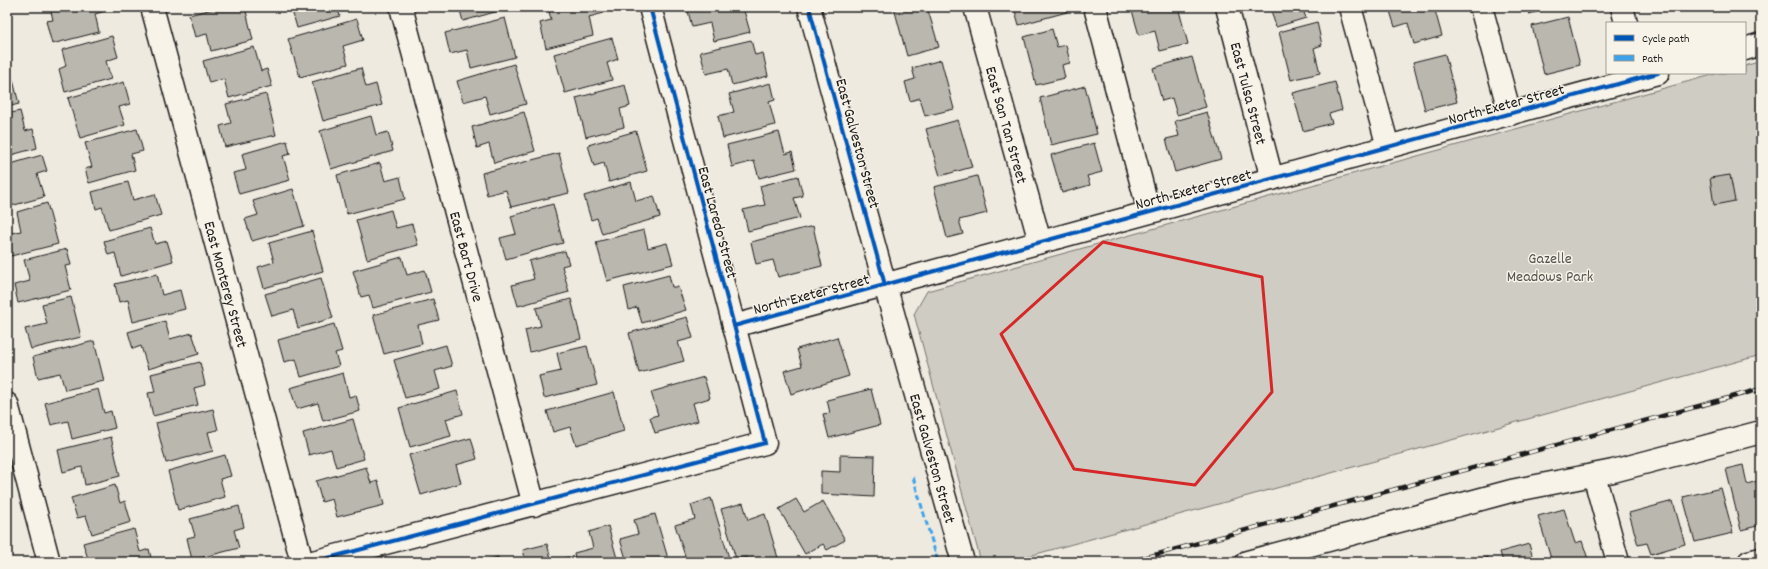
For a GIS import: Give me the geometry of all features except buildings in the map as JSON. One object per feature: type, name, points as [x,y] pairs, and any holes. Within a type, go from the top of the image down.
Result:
[{"type":"street","name":"East Monterey Street","points":[[152,7],[302,562]]},
{"type":"street","name":"East Bart Drive","points":[[401,7],[534,505]]},
{"type":"street","name":"East Laredo Street","points":[[534,505],[765,443],[650,7]]},
{"type":"street","name":"East Galveston Street","points":[[809,7],[963,562]]},
{"type":"street","name":"East San Tan Street","points":[[975,7],[1040,242]]},
{"type":"street","points":[[1095,7],[1149,212]]},
{"type":"street","name":"East Tulsa Street","points":[[1227,7],[1272,179]]},
{"type":"street","points":[[1350,7],[1388,147]]},
{"type":"street","points":[[1481,7],[1510,114]]},
{"type":"street","points":[[1622,7],[1626,22]]},
{"type":"street","points":[[1746,49],[1761,44]]},
{"type":"street","name":"North Exeter Street","points":[[734,326],[1510,114],[1645,75]]},
{"type":"street","points":[[7,404],[50,562]]},
{"type":"street","points":[[1247,562],[1511,490],[1594,475],[1761,432]]},
{"type":"street","points":[[1594,475],[1618,562]]},
{"type":"street","points":[[313,562],[534,505]]},
{"type":"street","points":[[1749,562],[1761,559]]},
{"type":"highlighted area","points":[[1103,242],[1262,277],[1272,392],[1195,485],[1074,469],[1001,334]]},
{"type":"green space","name":"Gazelle Meadows Park","points":[[1761,61],[1761,355],[1007,562],[981,562],[914,314],[927,291],[1715,74],[1746,74],[1746,66]]},
{"type":"railway","points":[[1129,562],[1761,389]]},
{"type":"marked path","points":[[913,477],[938,562]]},
{"type":"cycle path","points":[[313,562],[765,443],[650,7]]},
{"type":"cycle path","points":[[809,7],[885,285]]},
{"type":"cycle path","points":[[734,326],[1654,74]]}]
